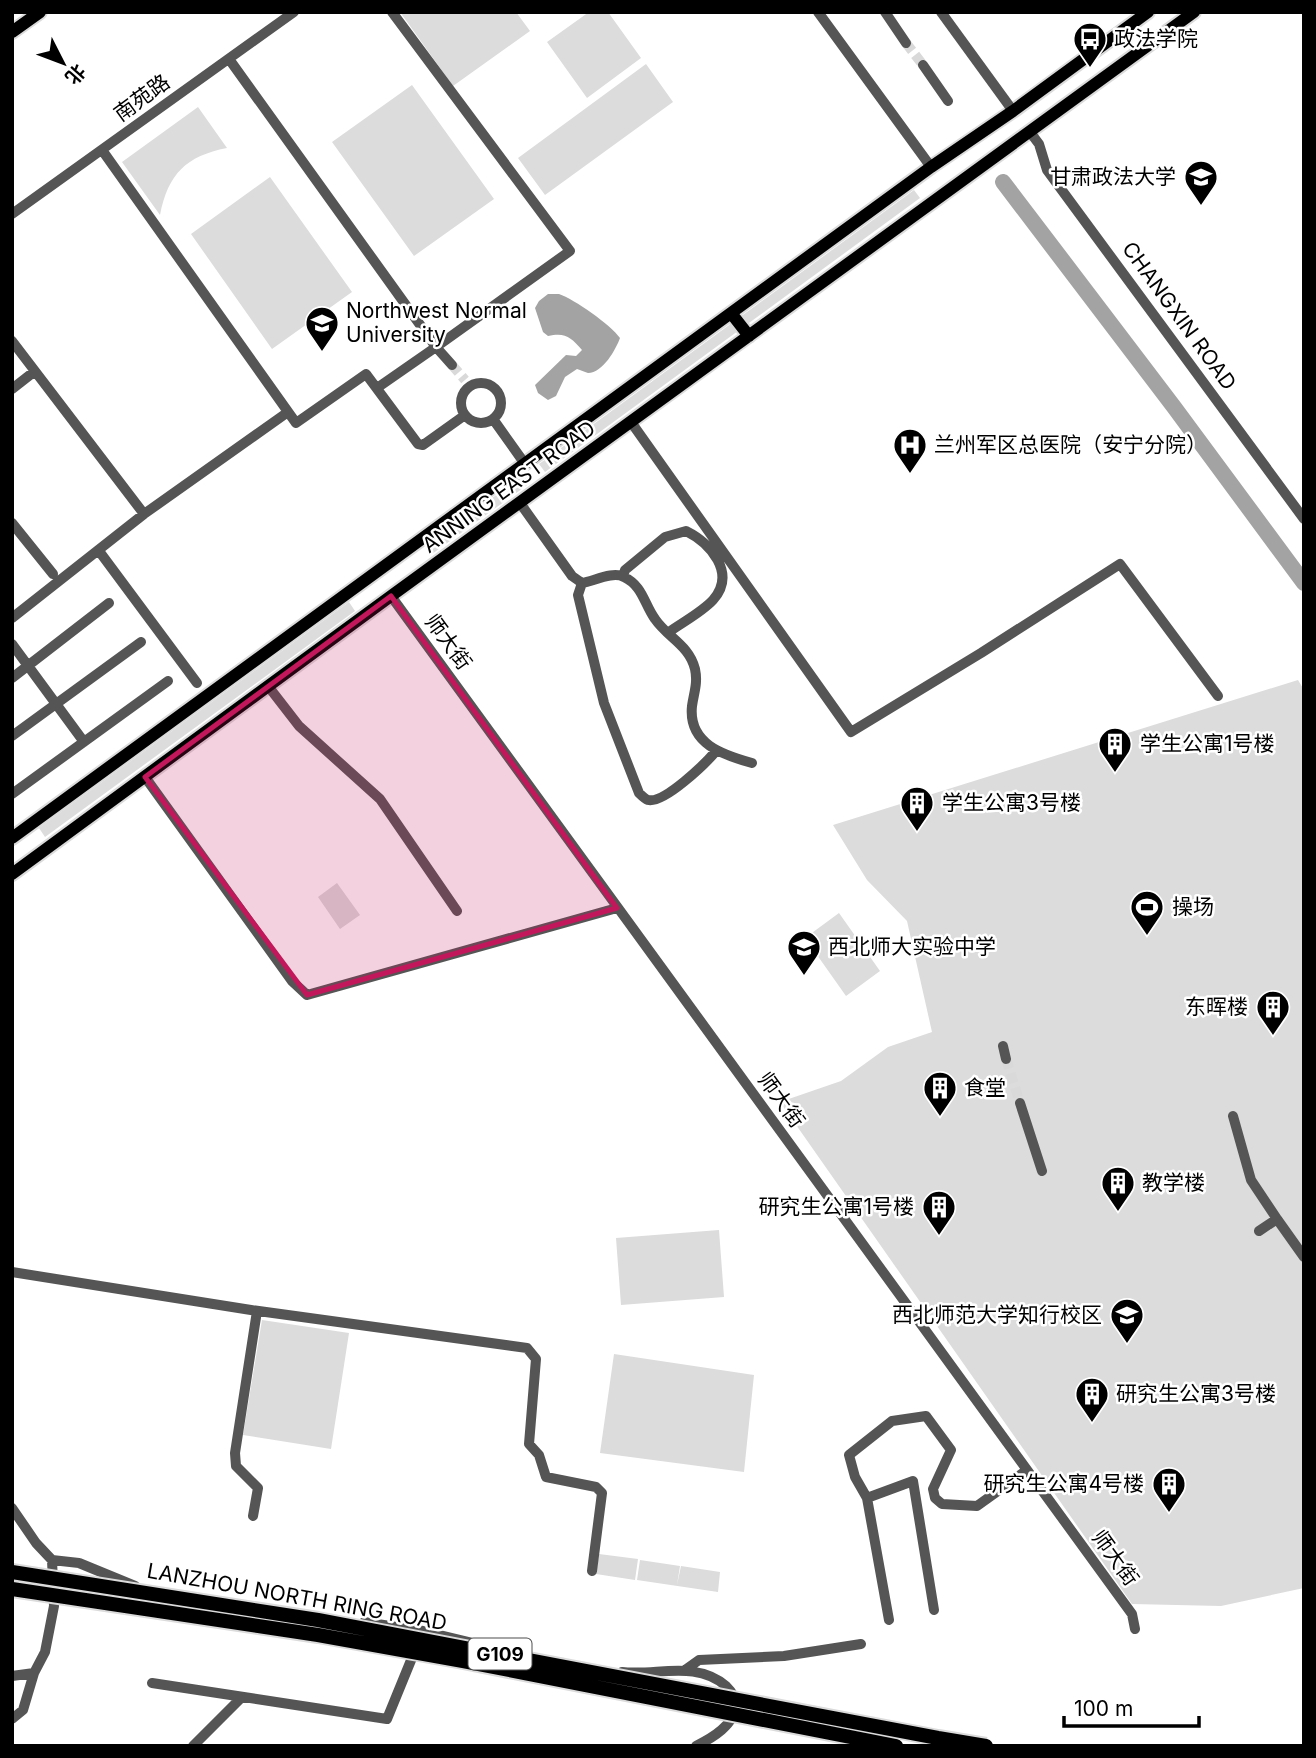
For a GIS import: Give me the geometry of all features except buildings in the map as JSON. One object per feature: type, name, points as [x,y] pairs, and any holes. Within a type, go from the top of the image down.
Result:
[{"type":"highway","name":"LANZHOU NORTH RING ROAD","points":[[12,1572],[318,1620],[986,1746]]},
{"type":"highway","name":"LANZHOU NORTH RING ROAD","points":[[12,1588],[318,1635],[896,1746]]},
{"type":"main road","points":[[12,32],[40,12]]},
{"type":"main road","name":"ANNING EAST ROAD","points":[[12,838],[931,167],[1148,12]]},
{"type":"main road","name":"ANNING EAST ROAD","points":[[12,874],[1195,12]]},
{"type":"main road","points":[[731,313],[749,336]]},
{"type":"street","name":"南苑路","points":[[12,214],[294,12]]},
{"type":"street","points":[[377,388],[570,251],[392,12]]},
{"type":"street","points":[[818,12],[931,167]]},
{"type":"street","points":[[885,12],[906,43]]},
{"type":"street","points":[[941,12],[1013,111]]},
{"type":"street","points":[[229,59],[452,365]]},
{"type":"street","points":[[923,65],[948,101]]},
{"type":"street","name":"CHANGXIN ROAD","points":[[1030,132],[1039,144],[1047,170],[1304,519]]},
{"type":"street","points":[[102,150],[296,423],[366,373],[418,444],[423,445],[465,415]]},
{"type":"street","points":[[12,341],[144,514]]},
{"type":"street","points":[[12,388],[35,371]]},
{"type":"street","points":[[485,383],[497,391],[501,406],[493,419],[478,423],[465,415],[462,400],[467,384],[485,383]]},
{"type":"street","points":[[12,618],[144,514],[288,412]]},
{"type":"street","points":[[493,419],[525,464]]},
{"type":"street","points":[[631,422],[851,732],[1120,564],[1218,696]]},
{"type":"street","points":[[520,503],[572,576],[582,583]]},
{"type":"street","points":[[12,523],[53,574]]},
{"type":"street","points":[[623,576],[625,570],[665,537],[686,531],[703,540],[719,560],[723,582],[714,599],[669,632]]},
{"type":"street","points":[[99,551],[197,683]]},
{"type":"street","points":[[582,583],[614,574],[623,576],[640,589],[653,616],[685,648],[694,666],[697,683],[692,706],[698,733],[716,751],[752,763]]},
{"type":"street","points":[[582,583],[578,595],[604,703],[639,793],[646,800],[664,795],[702,768],[716,751]]},
{"type":"street","name":"师大街","points":[[391,596],[1132,1614],[1135,1629]]},
{"type":"street","points":[[12,678],[109,603]]},
{"type":"street","points":[[12,736],[141,642]]},
{"type":"street","points":[[12,644],[84,742]]},
{"type":"street","points":[[12,794],[168,681]]},
{"type":"street","points":[[268,686],[299,726],[380,799],[457,911]]},
{"type":"street","points":[[145,776],[292,981],[307,995],[617,908]]},
{"type":"street","points":[[1003,1046],[1006,1059]]},
{"type":"street","points":[[1020,1103],[1042,1171]]},
{"type":"street","points":[[1233,1116],[1251,1180],[1304,1256]]},
{"type":"street","points":[[1259,1231],[1277,1219]]},
{"type":"street","points":[[12,1272],[257,1311],[527,1348],[536,1359],[529,1444],[539,1455],[546,1477],[596,1487],[602,1493],[603,1504],[592,1571]]},
{"type":"street","points":[[253,1516],[258,1488],[236,1466],[234,1452],[257,1311]]},
{"type":"street","points":[[889,1620],[867,1498],[855,1477],[849,1455],[892,1421],[926,1416],[951,1450],[933,1489],[935,1498],[943,1504],[977,1506],[1027,1470]]},
{"type":"street","points":[[867,1498],[913,1481],[934,1610]]},
{"type":"street","points":[[12,1508],[36,1543],[52,1560],[79,1563],[134,1586],[197,1598],[423,1631],[565,1666],[628,1673],[685,1670],[698,1672],[721,1682],[733,1693],[736,1704],[731,1719],[720,1731],[696,1746]]},
{"type":"street","points":[[12,1719],[23,1710],[34,1673],[45,1652],[54,1606],[52,1560]]},
{"type":"street","points":[[152,1684],[387,1719],[423,1631]]},
{"type":"street","points":[[685,1670],[699,1660],[784,1656],[862,1644]]},
{"type":"street","points":[[12,1676],[34,1673]]},
{"type":"street","points":[[193,1746],[242,1697]]},
{"type":"highlighted area","points":[[391,596],[617,908],[307,995],[145,777]]},
{"type":"shaded area","points":[[400,12],[516,12],[530,31],[453,86]]},
{"type":"shaded area","points":[[589,12],[608,12],[641,58],[587,98],[547,42]]},
{"type":"shaded area","points":[[646,64],[673,102],[545,195],[518,158]]},
{"type":"shaded area","points":[[412,85],[494,199],[414,256],[332,142]]},
{"type":"shaded area","points":[[198,107],[227,148],[200,156],[181,169],[168,188],[160,215],[122,162]]},
{"type":"shaded area","points":[[270,177],[352,292],[272,349],[191,234]]},
{"type":"shaded area","points":[[914,190],[920,198],[545,472],[539,464]]},
{"type":"shaded area","points":[[548,294],[559,294],[574,301],[601,320],[620,338],[604,365],[588,373],[577,369],[565,377],[556,396],[548,400],[538,393],[535,385],[566,355],[576,356],[582,350],[567,337],[548,336],[543,332],[535,308]]},
{"type":"shaded area","points":[[525,474],[530,483],[432,554],[426,546]]},
{"type":"shaded area","points":[[349,602],[355,611],[45,837],[39,828]]},
{"type":"shaded area","name":"西北师范大学知行校区","points":[[1298,680],[1304,690],[1304,1588],[1221,1606],[1132,1604],[780,1102],[841,1081],[888,1047],[932,1032],[907,921],[867,880],[833,825]]},
{"type":"shaded area","points":[[337,883],[360,915],[340,929],[318,897]]},
{"type":"shaded area","points":[[839,913],[880,971],[846,996],[805,938]]},
{"type":"shaded area","points":[[719,1230],[724,1297],[621,1305],[616,1238]]},
{"type":"shaded area","points":[[262,1320],[349,1333],[331,1449],[243,1435]]},
{"type":"shaded area","points":[[614,1354],[754,1375],[744,1472],[600,1453]]},
{"type":"shaded area","points":[[599,1554],[638,1559],[635,1580],[596,1574]]},
{"type":"shaded area","points":[[640,1560],[680,1566],[677,1585],[681,1566],[720,1572],[718,1592],[637,1580]]},
{"type":"waterway","points":[[1003,182],[1304,583]]},
{"type":"tunnel","points":[[906,43],[923,65]]},
{"type":"tunnel","points":[[452,365],[465,380]]},
{"type":"tunnel","points":[[1006,1059],[1020,1103]]},
{"type":"place","name":"政法学院","points":[[1090,69]]},
{"type":"place","name":"甘肃政法大学","points":[[1201,207]]},
{"type":"place","name":"Northwest Normal University","points":[[322,353]]},
{"type":"place","name":"兰州军区总医院（安宁分院）","points":[[910,475]]},
{"type":"place","name":"学生公寓1号楼","points":[[1115,774]]},
{"type":"place","name":"学生公寓3号楼","points":[[917,833]]},
{"type":"place","name":"操场","points":[[1147,937]]},
{"type":"place","name":"西北师大实验中学","points":[[804,977]]},
{"type":"place","name":"东晖楼","points":[[1273,1037]]},
{"type":"place","name":"食堂","points":[[940,1118]]},
{"type":"place","name":"教学楼","points":[[1118,1213]]},
{"type":"place","name":"研究生公寓1号楼","points":[[939,1237]]},
{"type":"place","name":"西北师范大学知行校区","points":[[1127,1345]]},
{"type":"place","name":"研究生公寓3号楼","points":[[1092,1424]]},
{"type":"place","name":"研究生公寓4号楼","points":[[1169,1514]]}]
